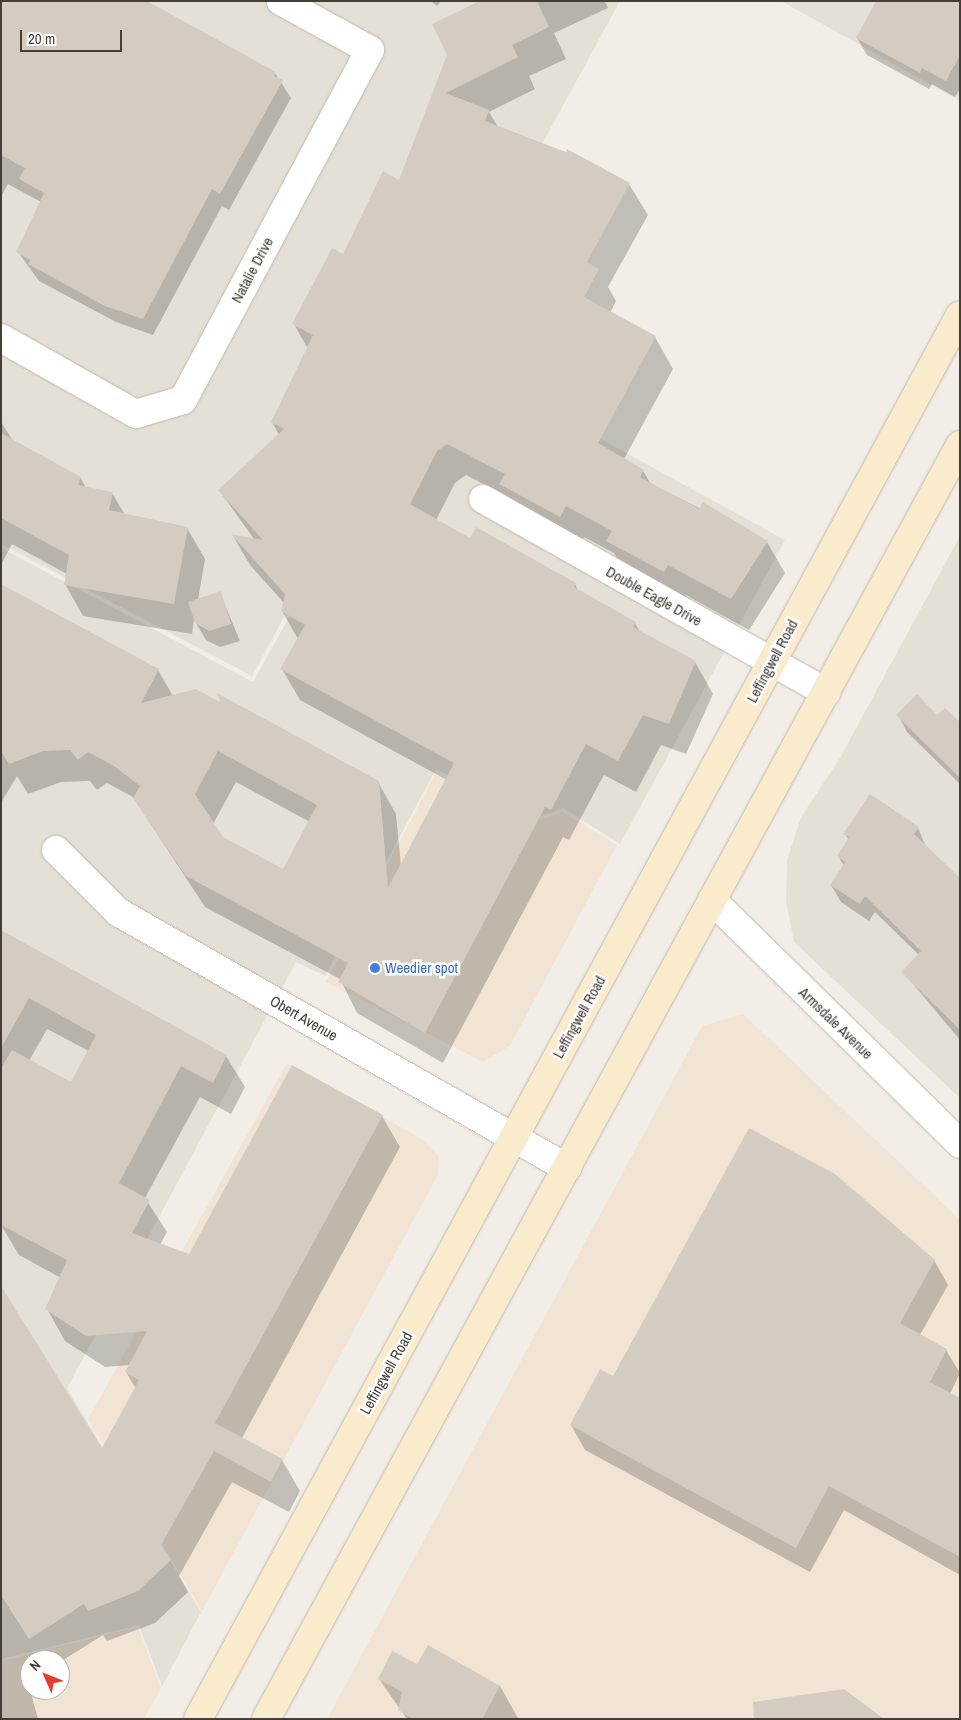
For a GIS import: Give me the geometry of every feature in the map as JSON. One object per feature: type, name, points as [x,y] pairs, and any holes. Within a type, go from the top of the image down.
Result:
[{"type":"main road","name":"Leffingwell Road","points":[[198,1719],[960,315]]},
{"type":"main road","points":[[266,1719],[960,445]]},
{"type":"street","name":"Natalie Drive","points":[[1,338],[136,414],[183,400],[370,50],[282,1]]},
{"type":"street","name":"Double Eagle Drive","points":[[483,499],[826,692]]},
{"type":"street","name":"Obert Avenue","points":[[56,850],[118,912],[567,1168]]},
{"type":"street","name":"Armsdale Avenue","points":[[712,900],[960,1144]]},
{"type":"shaded area","points":[[1,1],[620,1],[252,676],[1,544]]},
{"type":"shaded area","points":[[781,1],[960,1],[960,101]]},
{"type":"shaded area","points":[[438,350],[785,540],[620,844],[563,808],[533,819],[436,769],[325,976],[296,962],[67,1388],[201,1612],[162,1686],[139,1625],[38,1650],[20,1650],[20,1654],[1,1659],[1,548],[253,682]]},
{"type":"shaded area","points":[[960,536],[960,1098],[794,942],[786,901],[787,860],[801,817],[840,758]]},
{"type":"shaded area","points":[[435,774],[534,822],[562,812],[617,845],[510,1046],[483,1062],[326,982]]},
{"type":"shaded area","points":[[743,1014],[960,1220],[960,1719],[327,1719],[702,1026]]},
{"type":"shaded area","points":[[287,1063],[422,1139],[439,1156],[438,1175],[202,1611],[88,1419]]},
{"type":"shaded area","points":[[138,1627],[161,1688],[144,1719],[1,1719],[1,1661],[20,1656],[20,1700],[70,1700],[70,1650],[45,1650]]},
{"type":"building","points":[[1,1],[147,1],[276,72],[274,76],[283,80],[220,194],[212,189],[143,319],[105,306],[28,264],[30,260],[16,252],[44,193],[19,179],[25,168],[1,155]]},
{"type":"building","points":[[480,1],[537,1],[549,27],[512,45],[518,57],[446,93],[489,110],[485,121],[566,152],[567,149],[630,183],[587,262],[599,269],[584,297],[656,336],[598,443],[644,470],[640,477],[699,509],[703,502],[768,541],[731,599],[668,565],[664,572],[606,541],[612,531],[566,506],[560,517],[499,484],[505,474],[447,444],[437,451],[410,504],[470,538],[476,527],[576,583],[574,587],[636,622],[633,627],[696,661],[669,724],[643,715],[618,761],[586,744],[551,810],[545,807],[425,1033],[338,982],[348,963],[186,876],[133,798],[140,786],[114,766],[88,752],[78,760],[70,750],[43,751],[9,764],[1,751],[1,584],[159,669],[141,703],[196,689],[220,702],[217,693],[379,781],[388,888],[454,763],[280,669],[305,625],[281,611],[285,594],[231,534],[263,540],[218,490],[284,429],[271,422],[313,335],[292,324],[332,248],[343,254],[383,171],[399,180],[447,55],[432,24]],"holes":[[[218,751],[317,805],[283,869],[223,837],[195,794]]]},
{"type":"building","points":[[876,1],[960,1],[960,55],[946,81],[922,68],[920,73],[856,38]]},
{"type":"building","points":[[1,433],[81,477],[78,485],[113,492],[109,510],[188,527],[174,604],[64,585],[69,555],[1,518]]},
{"type":"building","points":[[221,591],[231,624],[209,631],[195,623],[188,602]]},
{"type":"building","points":[[917,694],[937,715],[945,708],[960,722],[960,778],[896,715]]},
{"type":"building","points":[[870,794],[919,827],[914,834],[960,878],[960,1030],[901,972],[921,951],[865,896],[860,904],[830,885],[845,862],[837,856],[849,837],[843,834]]},
{"type":"building","points":[[1,930],[227,1055],[213,1083],[181,1066],[119,1183],[150,1200],[132,1233],[189,1254],[292,1065],[383,1115],[215,1423],[283,1459],[271,1482],[214,1451],[161,1545],[171,1560],[138,1591],[88,1611],[84,1604],[29,1639],[1,1595],[1,1286],[102,1448],[139,1380],[125,1372],[147,1331],[86,1336],[45,1309],[67,1260],[1,1225],[1,1068],[12,1050],[71,1082],[96,1035],[29,998],[1,1048]]},
{"type":"building","points":[[749,1128],[835,1174],[935,1260],[900,1323],[947,1349],[930,1382],[960,1398],[960,1557],[829,1486],[796,1548],[570,1425],[600,1369],[613,1376]]},
{"type":"building","points":[[428,1645],[500,1686],[482,1719],[413,1719],[398,1710],[402,1692],[378,1679],[392,1651],[417,1664]]},
{"type":"building","points":[[844,1689],[884,1719],[754,1719],[753,1702]]},
{"type":"place","name":"Weedier spot","points":[[375,968]]}]
